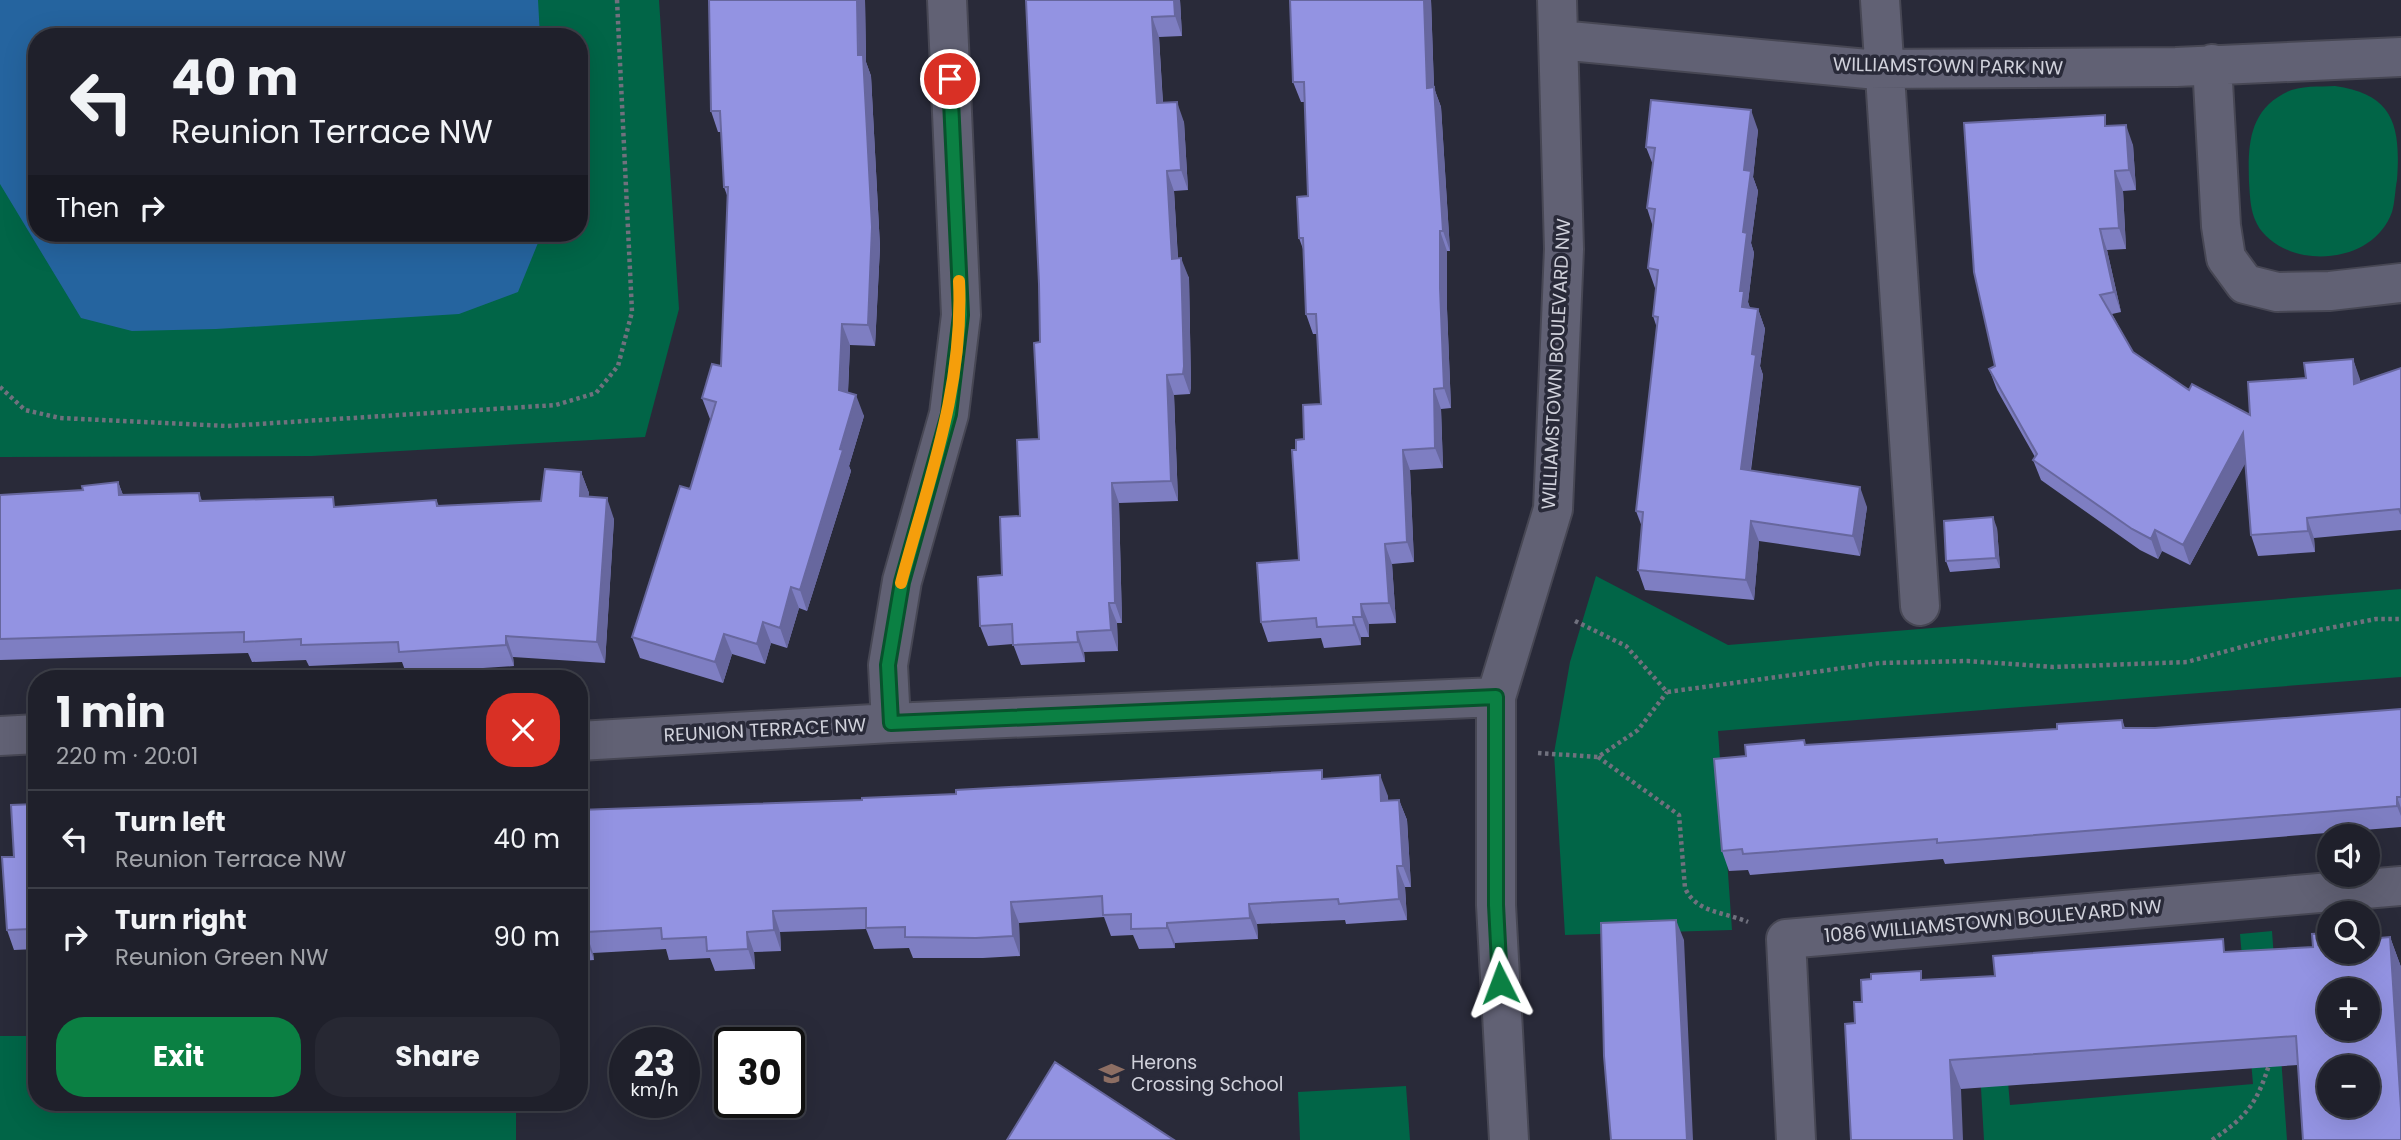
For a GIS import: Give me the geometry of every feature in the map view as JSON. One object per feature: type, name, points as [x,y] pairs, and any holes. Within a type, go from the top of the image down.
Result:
[{"type":"street","points":[[891,723],[888,665],[902,582],[949,414],[961,315],[947,0]]},
{"type":"street","name":"WILLIAMSTOWN BOULEVARD NW","points":[[1509,1140],[1496,905],[1496,697],[1553,509],[1564,249],[1557,0]]},
{"type":"street","points":[[1880,0],[1920,606]]},
{"type":"street","name":"WILLIAMSTOWN PARK NW","points":[[1559,40],[1884,69],[2212,64],[2401,57]]},
{"type":"street","points":[[2212,64],[2221,226],[2226,258],[2245,284],[2277,292],[2330,291],[2401,283]]},
{"type":"street","name":"REUNION TERRACE NW","points":[[588,740],[891,723],[1496,697]]},
{"type":"street","points":[[0,736],[28,734]]},
{"type":"street","name":"1086 WILLIAMSTOWN BOULEVARD NW","points":[[1786,939],[2401,886]]},
{"type":"street","points":[[1786,939],[1796,1140]]},
{"type":"path","points":[[0,387],[25,410],[60,418],[227,426],[556,405],[596,393],[618,366],[632,312],[617,0]]},
{"type":"path","points":[[1598,757],[1638,730],[1667,692],[1880,663],[1968,662],[2053,667],[2187,662],[2267,639],[2375,619],[2401,619]]},
{"type":"path","points":[[1575,621],[1626,646],[1667,692]]},
{"type":"path","points":[[1531,752],[1598,757],[1679,815],[1685,888],[1689,896],[1701,907],[1737,918],[1786,939]]},
{"type":"path","points":[[2212,1140],[2228,1129],[2259,1098],[2272,1055]]},
{"type":"green space","points":[[0,0],[659,0],[679,309],[645,437],[312,456],[0,457]]},
{"type":"green space","points":[[2335,86],[2370,96],[2389,115],[2397,143],[2398,160],[2394,204],[2386,224],[2368,243],[2344,254],[2304,255],[2277,244],[2265,235],[2257,224],[2250,198],[2250,144],[2257,121],[2271,102],[2295,89]]},
{"type":"green space","points":[[1596,576],[1728,645],[2401,589],[2401,677],[1718,731],[1732,930],[1565,935],[1554,753],[1570,662]]},
{"type":"green space","points":[[2272,931],[2287,1140],[1984,1140],[1976,1001],[2001,999],[2010,1105],[2253,1084],[2240,934]]},
{"type":"green space","points":[[0,1036],[28,1036],[28,1111],[516,1111],[516,1140],[0,1140]]},
{"type":"green space","points":[[1406,1086],[1410,1140],[1300,1140],[1298,1092]]},
{"type":"water","points":[[0,0],[538,0],[540,28],[28,28],[28,230],[0,184]]},
{"type":"water","points":[[35,242],[538,242],[518,292],[459,314],[216,329],[132,331],[81,318]]},
{"type":"building","points":[[709,0],[857,0],[858,55],[863,55],[872,227],[868,325],[842,324],[839,390],[856,395],[840,449],[843,450],[800,590],[791,587],[780,628],[763,622],[757,644],[724,634],[715,662],[632,637],[680,486],[690,489],[716,402],[702,398],[712,364],[721,366],[728,187],[724,187],[720,111],[711,111]]},
{"type":"building","points":[[1026,0],[1174,0],[1175,16],[1152,17],[1157,103],[1177,102],[1181,170],[1167,171],[1172,259],[1181,258],[1184,366],[1183,374],[1167,375],[1171,481],[1112,483],[1115,603],[1109,603],[1111,630],[1077,632],[1078,642],[1013,645],[1012,624],[980,626],[978,577],[1002,575],[1000,517],[1020,516],[1017,440],[1039,439],[1034,343],[1040,342],[1039,284]]},
{"type":"building","points":[[1290,0],[1424,0],[1427,88],[1434,87],[1443,231],[1440,231],[1440,288],[1444,388],[1434,389],[1435,448],[1403,450],[1407,542],[1385,544],[1389,603],[1361,604],[1362,617],[1353,617],[1354,625],[1317,627],[1316,618],[1261,622],[1257,563],[1299,560],[1292,450],[1296,450],[1296,440],[1304,439],[1303,405],[1321,404],[1316,314],[1306,314],[1303,238],[1299,238],[1297,197],[1308,196],[1304,82],[1293,82]]},
{"type":"building","points":[[1651,100],[1751,110],[1744,170],[1751,171],[1743,232],[1747,233],[1740,291],[1744,291],[1742,307],[1758,309],[1752,354],[1756,355],[1741,469],[1860,487],[1853,536],[1751,521],[1746,580],[1638,570],[1643,512],[1636,511],[1658,317],[1653,316],[1658,270],[1648,268],[1655,209],[1647,208],[1655,148],[1646,147]]},
{"type":"building","points":[[2105,115],[2105,126],[2126,125],[2129,170],[2115,171],[2119,228],[2100,229],[2114,292],[2100,295],[2133,352],[2189,390],[2192,384],[2250,415],[2248,382],[2306,378],[2304,363],[2353,359],[2354,384],[2401,368],[2401,514],[2399,509],[2307,518],[2308,531],[2251,535],[2243,433],[2183,545],[2155,530],[2151,539],[2132,529],[2033,460],[2037,454],[1989,369],[1995,366],[1974,272],[1964,123]]},
{"type":"building","points":[[545,469],[581,472],[580,496],[607,498],[597,642],[506,636],[506,645],[399,652],[398,642],[301,645],[301,639],[244,642],[244,632],[0,639],[0,495],[83,490],[82,486],[118,482],[119,495],[199,493],[200,501],[333,497],[334,507],[436,500],[437,506],[541,501]]},
{"type":"building","points":[[1993,517],[1996,558],[1946,561],[1944,521]]},
{"type":"building","points":[[2401,709],[2401,797],[2397,797],[2397,806],[1937,843],[1937,839],[1743,854],[1742,849],[1722,851],[1714,759],[1746,756],[1745,745],[1804,740],[1805,745],[2057,729],[2057,724],[2122,720],[2123,728],[2155,728]]},
{"type":"building","points":[[1322,770],[1322,779],[1380,775],[1381,801],[1399,800],[1403,866],[1397,866],[1399,899],[1339,904],[1338,899],[1249,904],[1250,918],[1167,923],[1167,928],[1131,929],[1131,914],[1103,915],[1102,896],[1011,902],[1013,936],[976,938],[905,937],[905,927],[866,928],[866,908],[773,911],[774,930],[747,932],[748,949],[707,951],[706,937],[662,939],[661,928],[588,932],[588,810],[862,800],[956,794],[956,790]]},
{"type":"building","points":[[28,804],[28,929],[7,930],[2,857],[14,857],[11,805]]},
{"type":"building","points":[[1676,920],[1687,1140],[1611,1140],[1604,1056],[1601,923]]},
{"type":"building","points":[[2312,934],[2317,934],[2317,964],[2380,964],[2380,938],[2390,937],[2401,1140],[2303,1140],[2296,1036],[1950,1060],[1954,1140],[1851,1140],[1845,1024],[1855,1023],[1854,1002],[1862,1002],[1861,980],[1871,979],[1871,974],[1921,971],[1921,980],[1995,976],[1993,956],[2223,939],[2224,952],[2313,947]]},
{"type":"building","points":[[1055,1062],[1174,1140],[1007,1140]]},
{"type":"slow traffic","points":[[901,583],[949,414],[961,315],[959,281]]},
{"type":"place","name":"Herons Crossing School","points":[[1111,1073]]},
{"type":"route","points":[[950,79],[961,315],[949,414],[902,582],[888,665],[891,723],[1496,697],[1496,905],[1500,983]]}]
